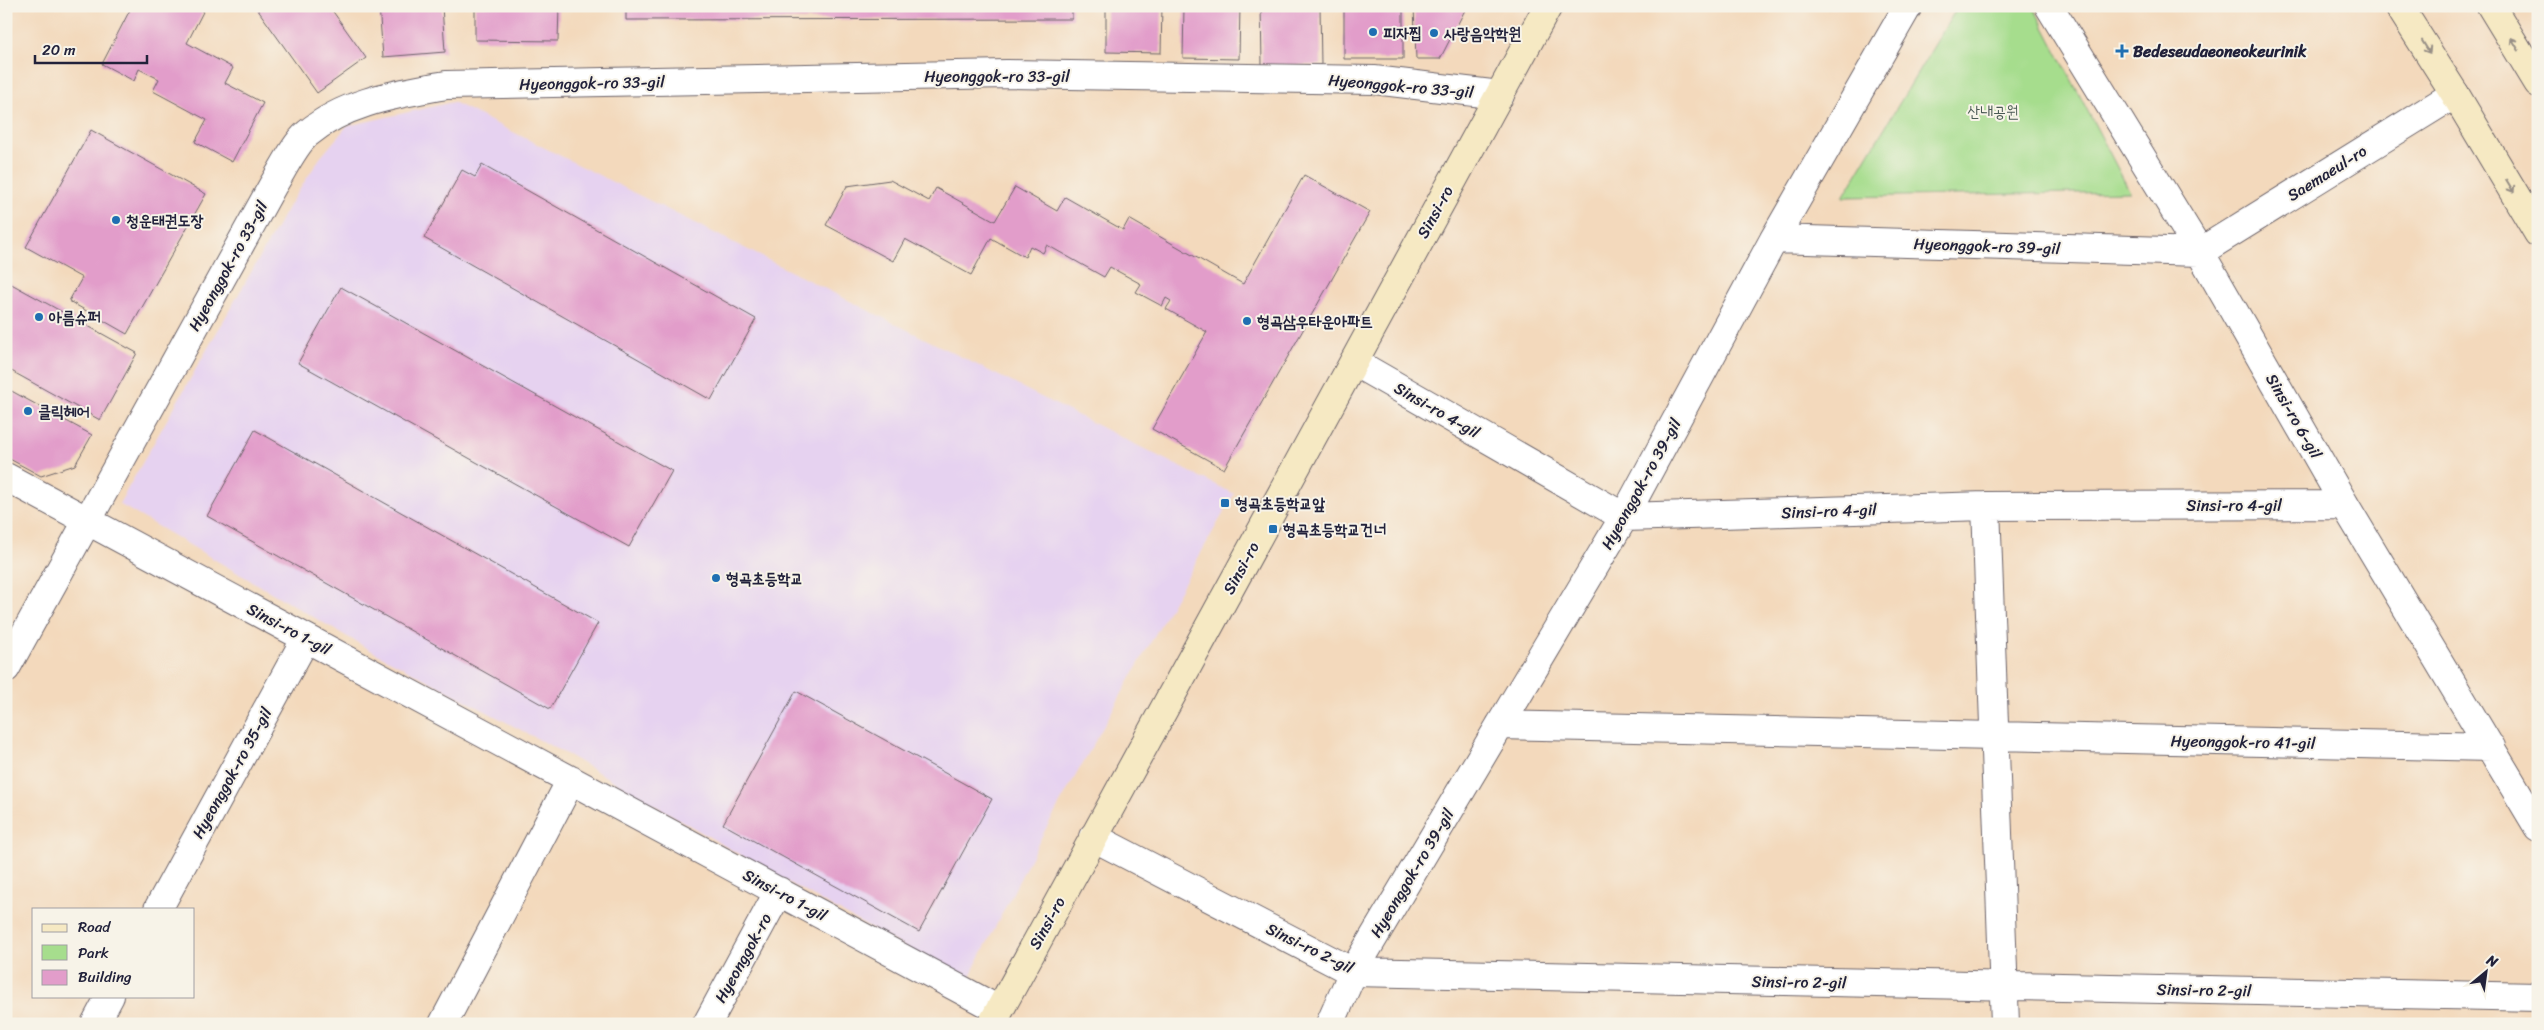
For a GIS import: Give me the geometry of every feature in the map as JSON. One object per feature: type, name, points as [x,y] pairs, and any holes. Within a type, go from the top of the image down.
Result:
[{"type":"street","name":"Sinsi-ro","points":[[996,1017],[1548,6]]},
{"type":"street","name":"Hyeonggok-ro 39-gil","points":[[1330,1024],[1353,972],[1624,517],[1774,239],[1908,6]]},
{"type":"street","name":"Sinsi-ro 6-gil","points":[[2049,6],[2200,252],[2345,505],[2538,827]]},
{"type":"street","points":[[2399,6],[2455,94],[2538,233]]},
{"type":"street","points":[[2491,6],[2538,83]]},
{"type":"street","name":"Hyeonggok-ro 33-gil","points":[[6,668],[273,185],[305,134],[339,112],[391,95],[446,85],[1007,74],[1374,80],[1500,95]]},
{"type":"street","name":"Saemaeul-ro","points":[[2200,252],[2455,94]]},
{"type":"street","name":"Hyeonggok-ro 39-gil","points":[[1774,239],[2200,252]]},
{"type":"street","name":"Sinsi-ro 4-gil","points":[[1354,362],[1624,517],[1986,506],[2345,505]]},
{"type":"street","name":"Sinsi-ro 1-gil","points":[[6,477],[779,891],[996,1017]]},
{"type":"street","points":[[1986,506],[2004,1024]]},
{"type":"street","name":"Hyeonggok-ro 35-gil","points":[[159,908],[306,638]]},
{"type":"street","points":[[1500,725],[1994,736]]},
{"type":"street","name":"Hyeonggok-ro 41-gil","points":[[1994,736],[2491,747]]},
{"type":"street","points":[[443,1024],[571,780]]},
{"type":"street","name":"Sinsi-ro 2-gil","points":[[1093,838],[1353,972],[2538,997]]},
{"type":"street","name":"Hyeonggok-ro","points":[[707,1024],[779,891]]},
{"type":"street","points":[[95,1024],[109,998]]},
{"type":"shaded area","name":"형곡초등학교","points":[[453,102],[1234,494],[1044,832],[967,982],[773,874],[570,756],[372,651],[119,504],[290,204],[320,158],[347,126]]},
{"type":"green space","name":"산내공원","points":[[1958,6],[2033,6],[2130,192],[1843,197]]},
{"type":"building","points":[[132,6],[206,6],[187,43],[233,68],[225,83],[263,103],[232,162],[195,142],[207,120],[153,91],[159,79],[139,69],[134,81],[102,64]]},
{"type":"building","points":[[255,6],[329,6],[366,58],[317,93]]},
{"type":"building","points":[[379,6],[442,6],[445,52],[383,57]]},
{"type":"building","points":[[475,6],[559,6],[558,41],[475,40]]},
{"type":"building","points":[[626,6],[1072,6],[1072,19],[626,20]]},
{"type":"building","points":[[1106,6],[1162,6],[1161,53],[1106,52]]},
{"type":"building","points":[[1184,6],[1240,6],[1239,59],[1183,58]]},
{"type":"building","points":[[1261,6],[1320,6],[1321,65],[1262,65]]},
{"type":"building","name":"피자찝","points":[[1344,6],[1403,6],[1403,59],[1344,59]]},
{"type":"building","name":"사랑음악학원","points":[[1414,6],[1467,6],[1440,59],[1416,59]]},
{"type":"building","name":"청운태권도장","points":[[91,130],[206,194],[127,334],[69,301],[82,278],[26,247]]},
{"type":"building","points":[[482,165],[756,319],[711,400],[424,238],[462,170],[475,177]]},
{"type":"building","name":"형곡삼우타운아파트","points":[[1304,175],[1370,212],[1224,469],[1152,429],[1207,332],[1166,309],[1171,301],[1166,298],[1162,306],[1136,292],[1141,284],[1110,267],[1104,277],[1047,245],[1043,253],[1030,246],[1025,257],[991,238],[971,275],[905,239],[893,261],[826,225],[847,186],[890,180],[929,201],[936,188],[995,221],[1015,187],[1057,211],[1065,197],[1123,230],[1129,219],[1243,284]]},
{"type":"building","name":"아름슈퍼","points":[[6,281],[137,353],[100,420],[6,368]]},
{"type":"building","points":[[341,287],[672,471],[629,547],[298,363]]},
{"type":"building","name":"클릭헤어","points":[[6,388],[92,435],[75,465],[41,476],[6,457]]},
{"type":"building","points":[[255,430],[598,623],[550,709],[207,516]]},
{"type":"building","points":[[796,691],[992,799],[919,932],[723,824]]},
{"type":"place","name":"피자찝","points":[[1373,32]]},
{"type":"place","name":"사랑음악학원","points":[[1434,33]]},
{"type":"place","name":"Bedeseudaeoneokeurinik","points":[[2122,51]]},
{"type":"place","name":"청운태권도장","points":[[116,220]]},
{"type":"place","name":"아름슈퍼","points":[[39,317]]},
{"type":"place","name":"형곡삼우타운아파트","points":[[1247,321]]},
{"type":"place","name":"클릭헤어","points":[[28,411]]},
{"type":"place","name":"형곡초등학교앞","points":[[1225,503]]},
{"type":"place","name":"형곡초등학교건너","points":[[1273,529]]},
{"type":"place","name":"형곡초등학교","points":[[716,578]]}]
